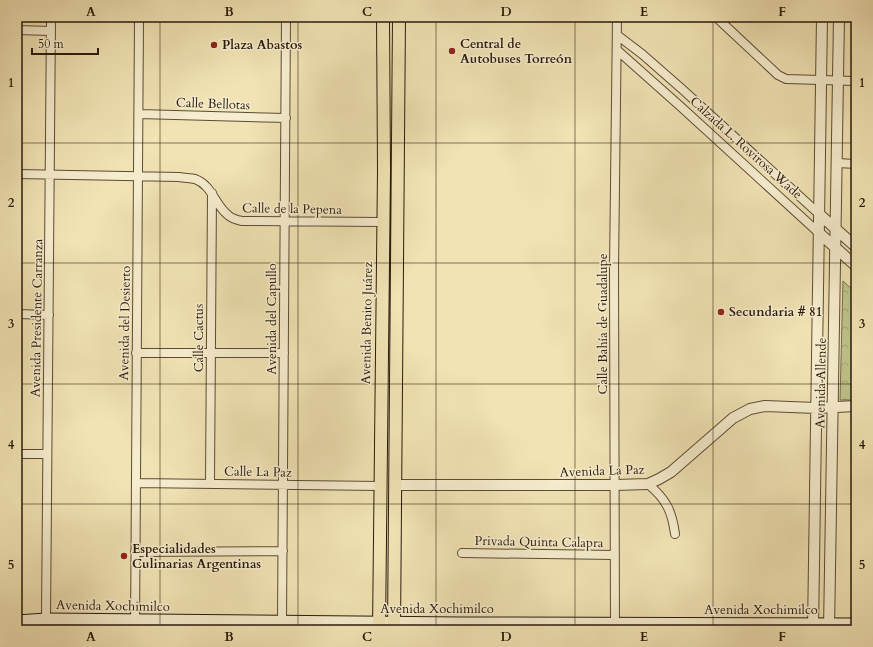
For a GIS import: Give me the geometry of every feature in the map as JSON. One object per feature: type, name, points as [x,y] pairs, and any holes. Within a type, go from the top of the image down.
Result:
[{"type":"main road","name":"Avenida Benito Juárez","points":[[379,626],[382,222],[384,170],[383,17]]},
{"type":"main road","points":[[391,17],[393,63],[399,77]]},
{"type":"main road","points":[[394,626],[399,17]]},
{"type":"main road","points":[[382,309],[397,309]]},
{"type":"main road","name":"Avenida Xochimilco","points":[[17,621],[46,619],[135,625],[282,621],[379,626],[829,627],[856,624]]},
{"type":"street","name":"Avenida Presidente Carranza","points":[[46,619],[51,17]]},
{"type":"street","name":"Avenida del Desierto","points":[[135,625],[136,352],[140,17]]},
{"type":"street","name":"Avenida del Capullo","points":[[282,621],[286,17]]},
{"type":"street","name":"Calle Bahía de Guadalupe","points":[[615,626],[614,269],[617,17]]},
{"type":"street","points":[[716,17],[778,75],[786,79],[856,81]]},
{"type":"street","name":"Avenida Allende","points":[[813,627],[822,17]]},
{"type":"street","name":"Avenida Allende","points":[[829,627],[839,17]]},
{"type":"street","points":[[17,30],[51,30]]},
{"type":"street","name":"Calzada L. Rovirosa Wade","points":[[617,36],[642,54],[682,89],[856,247]]},
{"type":"street","name":"Calzada L. Rovirosa Wade","points":[[617,50],[692,116],[856,266]]},
{"type":"street","name":"Calle Bellotas","points":[[139,114],[286,118]]},
{"type":"street","points":[[837,163],[856,164]]},
{"type":"street","name":"Calle de la Pepena","points":[[17,174],[179,177],[195,179],[212,193],[224,211],[234,219],[242,221],[382,222]]},
{"type":"street","name":"Calle Cactus","points":[[210,484],[212,193]]},
{"type":"street","points":[[17,314],[49,315]]},
{"type":"street","points":[[136,352],[284,353]]},
{"type":"street","name":"Avenida La Paz","points":[[395,485],[648,484],[659,480],[671,472],[733,418],[750,409],[765,406],[816,408],[856,406]]},
{"type":"street","points":[[17,454],[47,454]]},
{"type":"street","name":"Calle La Paz","points":[[136,483],[380,486]]},
{"type":"street","points":[[648,484],[659,494],[668,506],[673,519],[675,534]]},
{"type":"street","points":[[135,552],[283,551]]},
{"type":"street","name":"Privada Quinta Calapra","points":[[462,553],[615,555]]},
{"type":"green space","points":[[843,281],[856,293],[856,400],[840,400]]},
{"type":"place","name":"Plaza Abastos","points":[[214,45]]},
{"type":"place","name":"Central de Autobuses Torreón","points":[[452,51]]},
{"type":"place","name":"Secundaria # 81","points":[[721,312]]},
{"type":"place","name":"Especialidades Culinarias Argentinas","points":[[124,556]]}]
